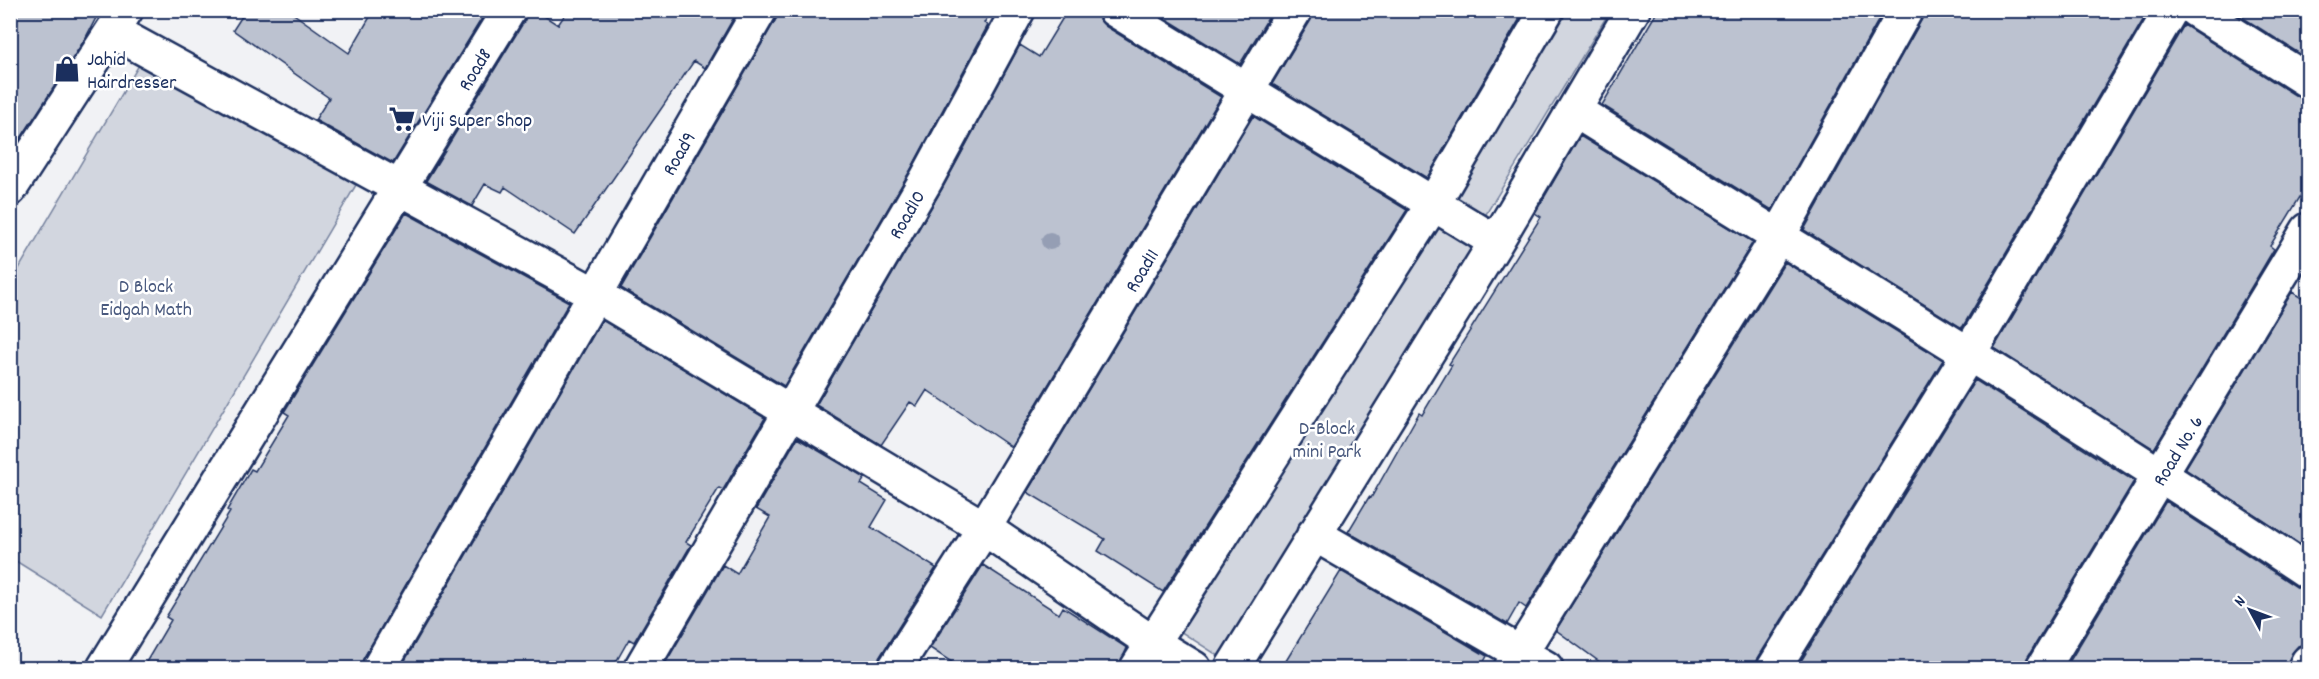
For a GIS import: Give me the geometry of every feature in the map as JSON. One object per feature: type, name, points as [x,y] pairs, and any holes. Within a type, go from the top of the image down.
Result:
[{"type":"street","name":"Road8","points":[[104,669],[402,189],[509,10]]},
{"type":"street","name":"Road9","points":[[379,669],[760,10]]},
{"type":"street","name":"Road10","points":[[641,669],[926,180],[1018,10]]},
{"type":"street","points":[[1115,10],[1496,242]]},
{"type":"street","name":"Road11","points":[[895,669],[984,528],[1249,92],[1295,10]]},
{"type":"street","points":[[1144,656],[1433,204],[1547,10]]},
{"type":"street","points":[[1232,669],[1496,242],[1634,10]]},
{"type":"street","points":[[1314,534],[1526,663],[1778,237],[1906,10]]},
{"type":"street","points":[[1774,669],[1970,352],[2171,10]]},
{"type":"street","points":[[2194,10],[2308,81]]},
{"type":"street","points":[[10,189],[120,21],[402,189],[596,295],[791,415],[984,528],[1144,656],[1194,669]]},
{"type":"street","points":[[1574,110],[1778,237],[1970,352],[2163,474],[2308,572]]},
{"type":"street","name":"Road No. 6","points":[[2043,669],[2163,474],[2308,230]]},
{"type":"street","points":[[2305,669],[2308,662]]},
{"type":"green space","points":[[1559,11],[1610,11],[1480,224],[1443,200]]},
{"type":"green space","name":"D Block Eidgah Math","points":[[146,53],[356,185],[102,615],[11,558],[11,282]]},
{"type":"green space","name":"D-Block mini Park","points":[[1425,216],[1479,250],[1228,662],[1175,628]]},
{"type":"building","points":[[10,10],[100,10],[85,39],[12,152]]},
{"type":"building","points":[[246,10],[288,10],[349,53],[374,10],[487,10],[393,163],[315,120],[329,98],[233,30]]},
{"type":"building","points":[[528,10],[535,10],[558,25],[568,10],[738,10],[705,68],[694,61],[575,234],[505,187],[502,192],[485,184],[472,206],[426,181],[525,20]]},
{"type":"building","points":[[779,10],[992,10],[984,23],[988,25],[910,171],[784,386],[621,288],[776,19]]},
{"type":"building","points":[[1096,10],[1105,26],[1221,97],[1011,447],[927,390],[917,406],[910,402],[881,445],[816,405],[942,189],[1020,45],[1039,57],[1067,11]]},
{"type":"building","points":[[1152,10],[1273,10],[1240,64]]},
{"type":"building","points":[[1314,10],[1525,10],[1427,178],[1272,84],[1311,20]]},
{"type":"building","points":[[1658,10],[1884,10],[1772,210],[1602,105]]},
{"type":"building","points":[[1925,10],[2149,10],[1962,328],[1804,230]]},
{"type":"building","points":[[2231,10],[2308,10],[2308,59]]},
{"type":"building","points":[[2184,25],[2298,97],[2308,100],[2308,184],[2270,246],[2274,249],[2154,449],[1994,348]]},
{"type":"building","points":[[1253,116],[1407,210],[1163,592],[1098,551],[1105,539],[1027,492]]},
{"type":"building","points":[[1580,136],[1753,242],[1526,608],[1519,603],[1507,624],[1348,532],[1369,497],[1371,498],[1419,413],[1422,415],[1452,365],[1449,364],[1541,217],[1535,213]]},
{"type":"building","points":[[406,213],[569,302],[363,659],[360,669],[142,669],[171,620],[166,617],[230,512],[227,510],[251,469],[255,471],[289,415],[284,412]]},
{"type":"building","points":[[1785,262],[1943,360],[1758,658],[1755,669],[1608,668],[1556,630]]},
{"type":"building","points":[[2292,292],[2308,302],[2308,550],[2185,469]]},
{"type":"building","points":[[602,320],[765,418],[723,490],[719,488],[686,542],[691,545],[634,642],[629,639],[612,669],[400,669]]},
{"type":"building","points":[[1975,380],[2134,481],[2027,658],[2024,669],[1796,669]]},
{"type":"building","points":[[797,438],[865,478],[861,484],[887,500],[871,527],[936,568],[879,658],[876,669],[676,669],[666,662],[723,565],[737,574],[770,517],[756,509]]},
{"type":"building","points":[[2166,501],[2298,588],[2308,590],[2308,643],[2298,646],[2292,653],[2286,669],[2065,669]]},
{"type":"building","points":[[983,565],[1059,614],[1063,607],[1127,648],[1118,669],[962,669],[930,648]]},
{"type":"building","points":[[1341,571],[1487,656],[1480,669],[1281,669]]},
{"type":"place","name":"Jahid Hairdresser","points":[[67,69]]},
{"type":"place","name":"Viji Super Shop","points":[[402,119]]}]
